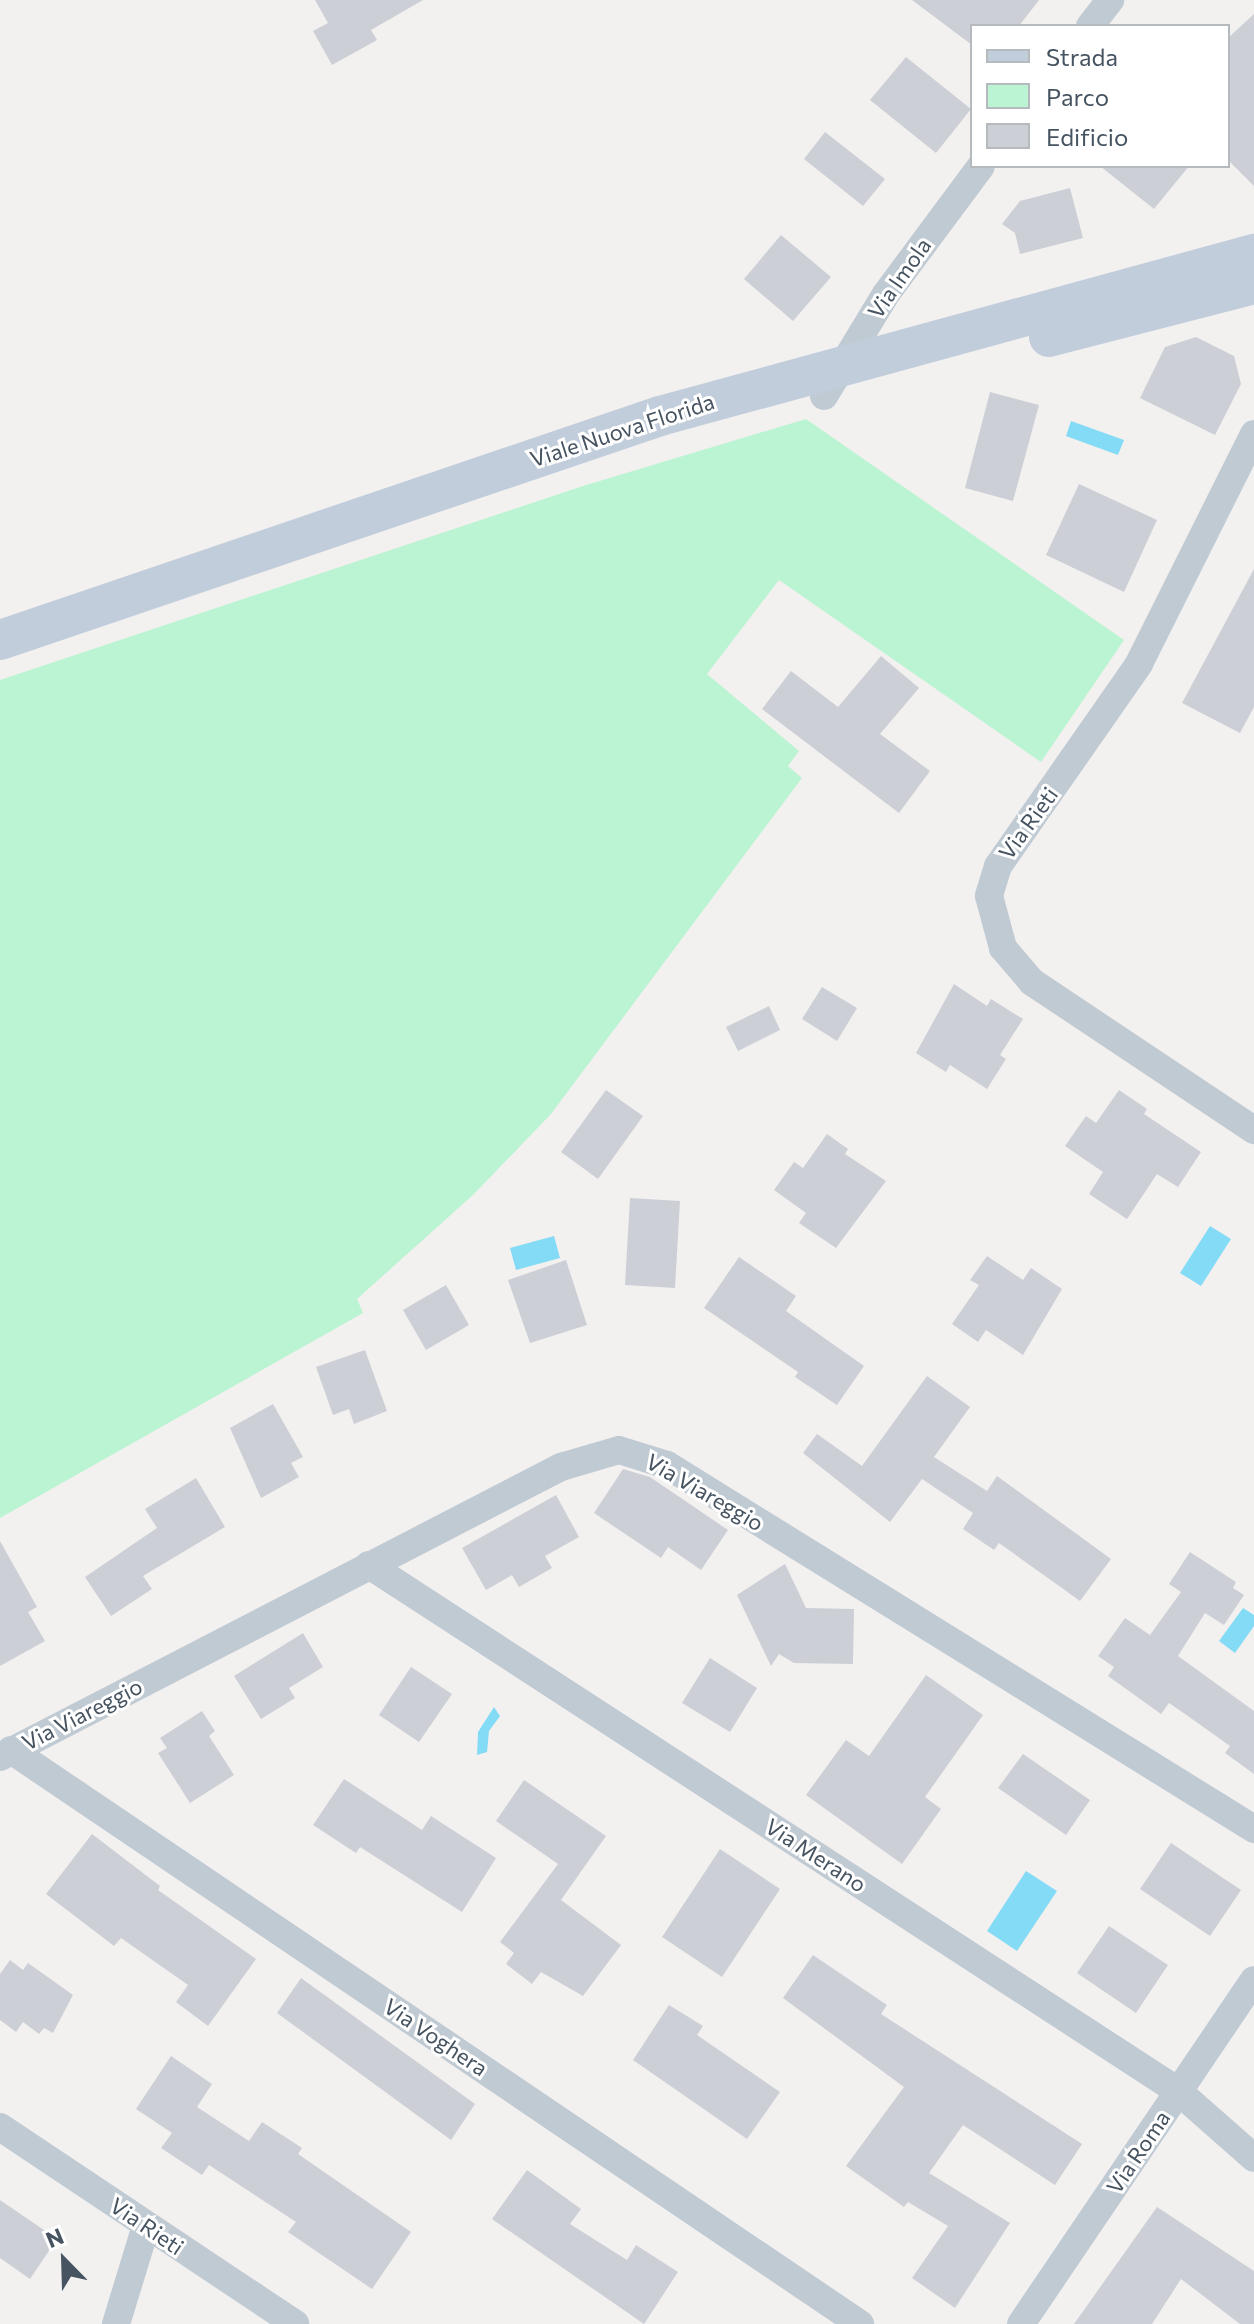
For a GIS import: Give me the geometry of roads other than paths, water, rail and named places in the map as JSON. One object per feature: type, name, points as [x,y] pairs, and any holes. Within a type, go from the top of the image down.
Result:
[{"type":"street","points":[[1092,24],[1110,0]]},
{"type":"street","name":"Via Imola","points":[[833,380],[904,268],[979,168]]},
{"type":"street","name":"Viale Nuova Florida","points":[[0,666],[833,380],[1254,254]]},
{"type":"street","name":"Viale Nuova Florida","points":[[0,640],[543,454],[833,380],[1254,284]]},
{"type":"street","name":"Via Rieti","points":[[1254,434],[1139,664],[998,866],[989,896],[1003,948],[1032,982],[1254,1130]]},
{"type":"street","name":"Via Viareggio","points":[[6,1754],[579,1459],[609,1451],[637,1453],[667,1465],[1254,1829]]},
{"type":"street","name":"Via Merano","points":[[369,1565],[1178,2091],[1254,2158]]},
{"type":"street","name":"Via Voghera","points":[[6,1754],[860,2324]]},
{"type":"street","name":"Via Roma","points":[[1021,2324],[1254,1980]]},
{"type":"street","name":"Via Rieti","points":[[0,2127],[295,2324]]},
{"type":"street","points":[[116,2324],[146,2226]]},
{"type":"water","points":[[1071,421],[1124,440],[1118,455],[1066,436]]},
{"type":"water","points":[[1210,1226],[1231,1239],[1201,1286],[1180,1273]]},
{"type":"water","points":[[554,1236],[560,1258],[516,1270],[510,1248]]},
{"type":"water","points":[[1243,1608],[1254,1615],[1254,1626],[1235,1653],[1219,1641]]},
{"type":"water","points":[[494,1707],[500,1716],[489,1731],[487,1752],[477,1755],[478,1732]]},
{"type":"water","points":[[1026,1871],[1057,1891],[1017,1951],[987,1931]]}]
